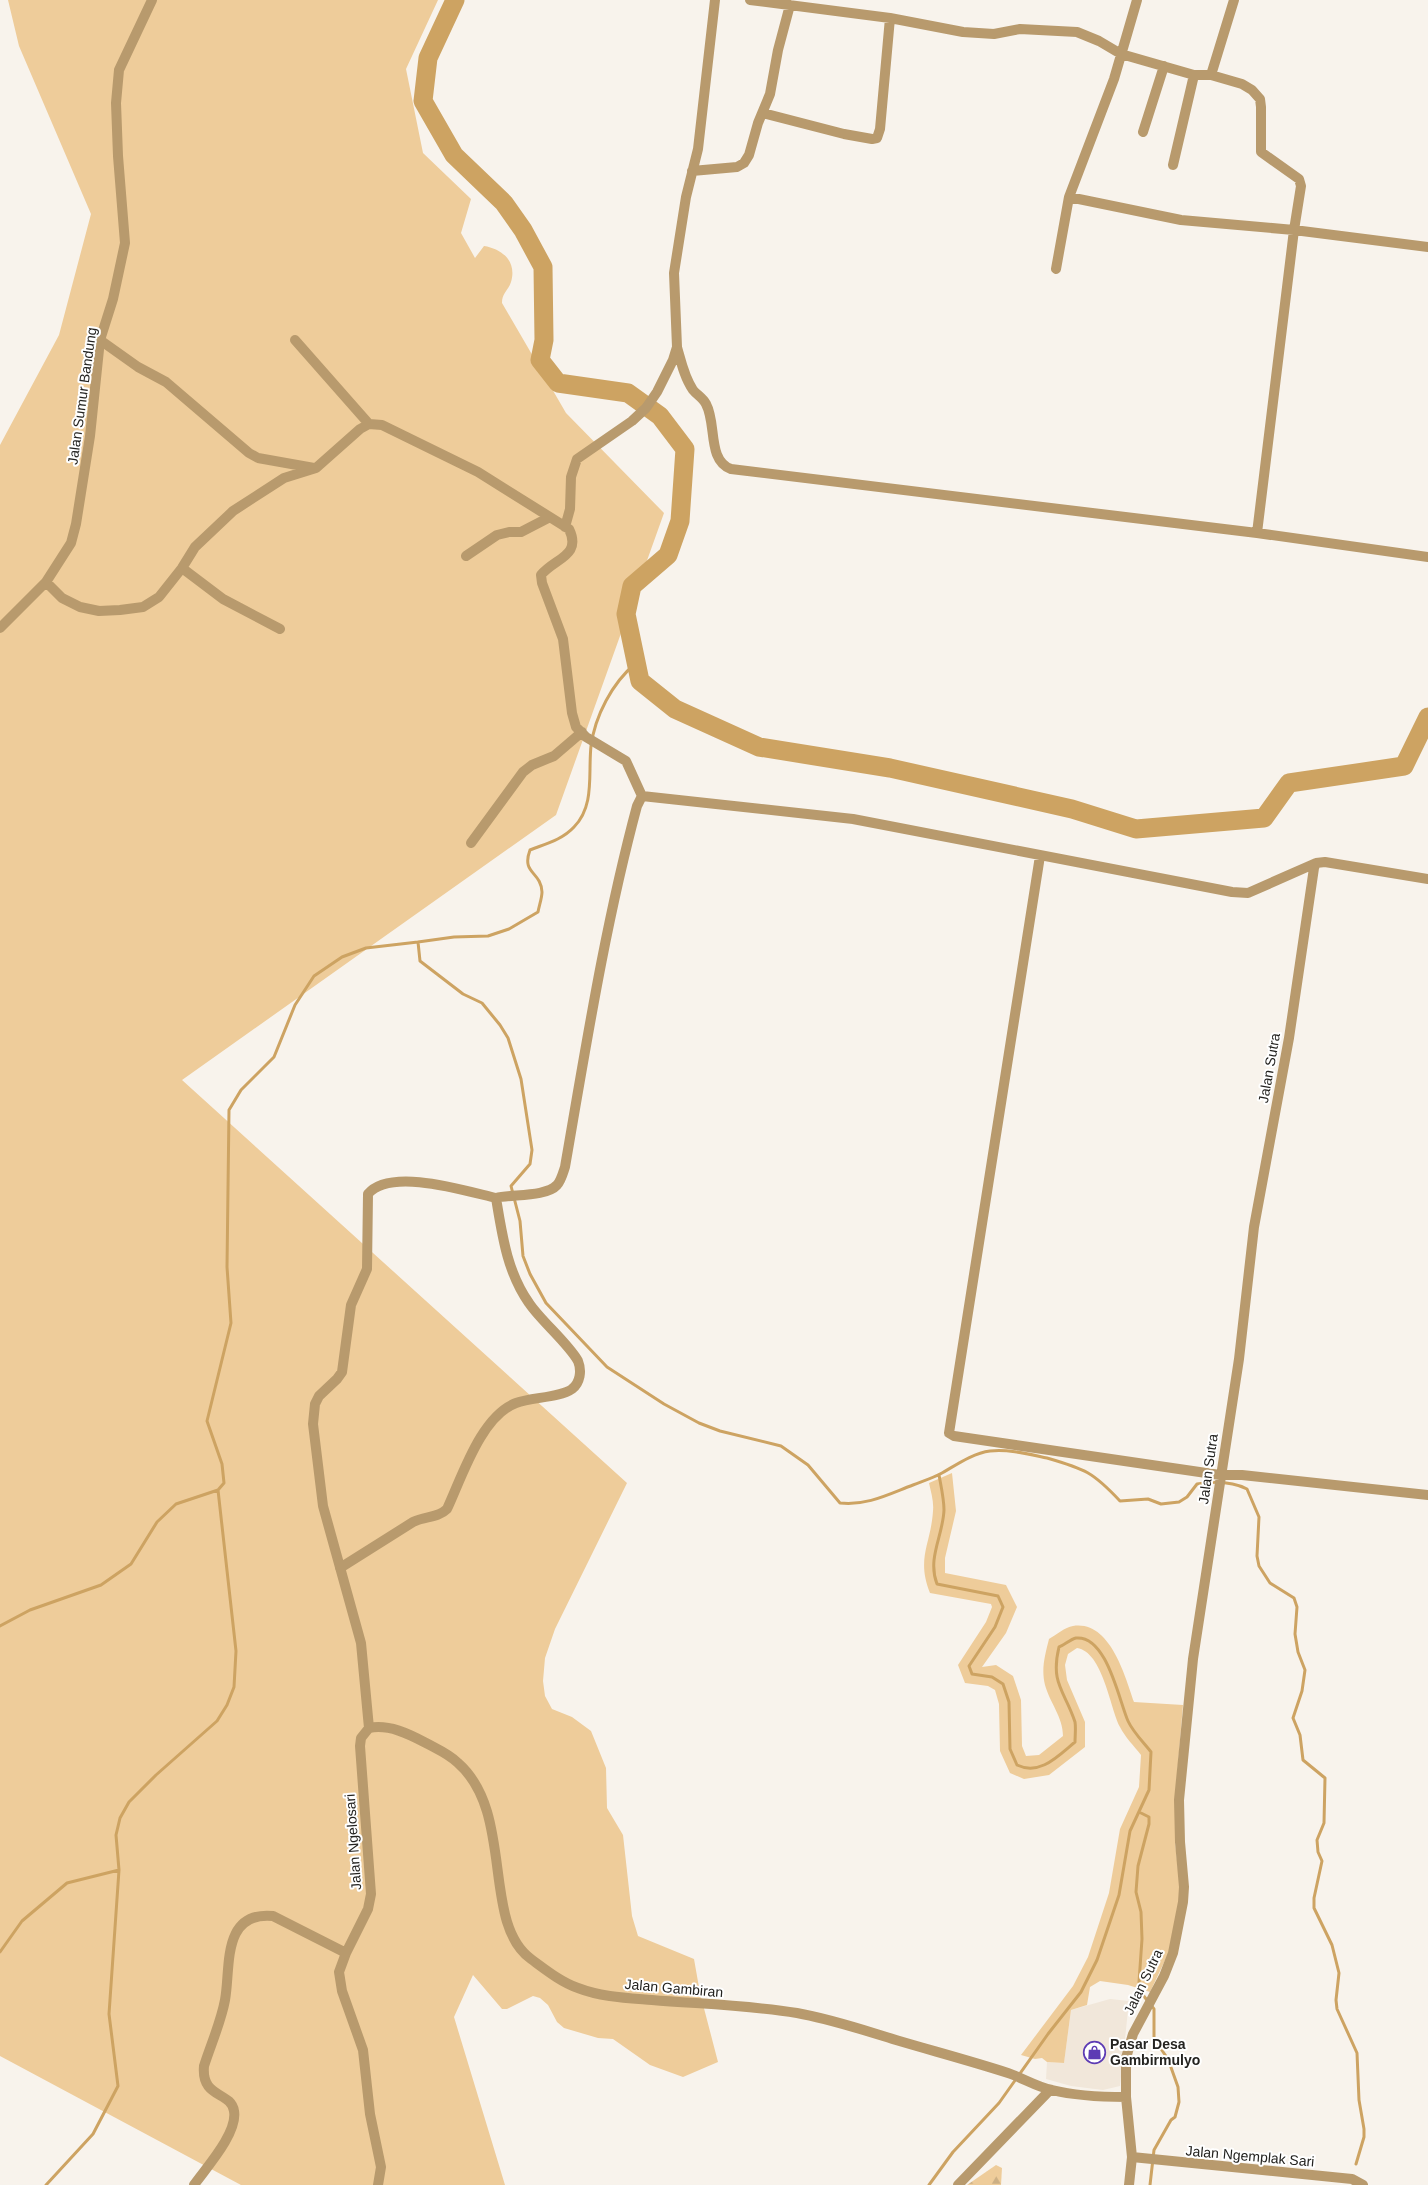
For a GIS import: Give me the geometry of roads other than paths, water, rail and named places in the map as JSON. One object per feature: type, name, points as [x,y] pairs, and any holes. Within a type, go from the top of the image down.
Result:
[{"type":"street","name":"Jalan Sumur Bandung","points":[[0,628],[46,582],[71,542],[76,524],[90,436],[100,340],[113,299],[125,243],[117,147],[116,103],[119,70],[152,0]]},
{"type":"street","points":[[715,0],[698,149],[692,172],[674,273],[676,347],[687,379],[693,390],[706,403],[710,414],[717,459],[724,466],[731,469],[1257,533],[1428,556]]},
{"type":"street","points":[[750,0],[890,18],[963,32],[988,34],[1020,29],[1077,32],[1099,41],[1122,54],[1194,75],[1211,75],[1242,84],[1252,90],[1260,99],[1262,107],[1261,152],[1265,157],[1296,174],[1301,186],[1257,533]]},
{"type":"street","points":[[1056,269],[1069,197],[1122,54],[1137,0]]},
{"type":"street","points":[[1211,75],[1234,0]]},
{"type":"street","points":[[692,172],[729,169],[744,163],[749,155],[754,134],[770,94],[778,50],[790,5]]},
{"type":"street","points":[[763,113],[844,134],[872,139],[877,138],[880,129],[890,18]]},
{"type":"street","points":[[1143,132],[1164,66]]},
{"type":"street","points":[[1173,165],[1194,75]]},
{"type":"street","points":[[1069,197],[1182,220],[1294,230],[1428,247]]},
{"type":"street","points":[[100,340],[138,368],[166,382],[249,453],[258,458],[316,468]]},
{"type":"street","points":[[295,340],[369,424]]},
{"type":"street","points":[[565,527],[570,509],[570,476],[577,459],[632,421],[646,408],[657,392],[676,347]]},
{"type":"street","points":[[46,582],[62,598],[80,607],[99,611],[143,606],[159,598],[195,547],[233,512],[284,478],[316,468],[360,429],[369,424],[382,425],[478,472],[569,529],[573,538],[569,554],[548,567],[541,576],[542,584],[563,639],[572,713],[576,727],[626,761],[642,796]]},
{"type":"street","points":[[466,556],[497,535],[521,532],[550,517]]},
{"type":"street","points":[[182,568],[223,599],[280,629]]},
{"type":"street","points":[[471,843],[523,772],[532,765],[554,756],[584,734]]},
{"type":"street","points":[[642,796],[853,819],[1232,892],[1248,893],[1316,863],[1325,862],[1428,879]]},
{"type":"street","points":[[369,1728],[361,1643],[323,1506],[313,1412],[319,1396],[342,1372],[351,1305],[367,1270],[368,1194],[373,1187],[382,1184],[426,1182],[496,1198],[506,1195],[550,1191],[559,1184],[564,1167],[602,957],[620,871],[637,806],[642,796]]},
{"type":"street","points":[[1040,856],[949,1433],[954,1436],[1220,1481],[1242,1475],[1428,1495]]},
{"type":"street","name":"Jalan Sutra","points":[[1129,2185],[1132,2157],[1126,2097],[1126,2058],[1129,2045],[1173,1953],[1183,1902],[1184,1887],[1179,1821],[1180,1782],[1193,1659],[1239,1359],[1254,1227],[1289,1038],[1316,863]]},
{"type":"street","points":[[340,1568],[421,1517],[442,1514],[447,1509],[479,1440],[494,1420],[505,1410],[514,1403],[567,1391],[573,1388],[578,1380],[580,1373],[577,1361],[529,1303],[516,1280],[504,1245],[496,1198]]},
{"type":"street","name":"Jalan Gambiran","points":[[369,1728],[388,1727],[423,1741],[459,1763],[470,1776],[483,1797],[491,1825],[504,1911],[513,1941],[525,1955],[557,1978],[578,1988],[611,1995],[768,2010],[831,2020],[1010,2074],[1050,2090],[1094,2096],[1126,2097]]},
{"type":"street","name":"Jalan Ngelosari","points":[[369,1728],[361,1738],[360,1746],[371,1894],[368,1910],[346,1953],[339,1972],[342,1991],[363,2050],[370,2114],[381,2167],[378,2185]]},
{"type":"street","points":[[194,2185],[227,2139],[235,2113],[228,2101],[210,2090],[205,2083],[203,2075],[204,2066],[225,2002],[230,1947],[234,1936],[245,1923],[254,1917],[263,1915],[273,1916],[346,1953]]},
{"type":"street","points":[[958,2185],[1050,2090]]},
{"type":"street","name":"Jalan Ngemplak Sari","points":[[1132,2157],[1352,2179],[1363,2185]]},
{"type":"waterway","points":[[455,0],[428,58],[423,101],[454,155],[504,203],[523,230],[543,267],[544,340],[540,360],[558,383],[628,393],[660,416],[685,449],[680,521],[668,555],[632,586],[626,614],[640,681],[675,709],[759,747],[890,768],[1072,809],[1136,829],[1264,818],[1289,783],[1404,766],[1428,717]]},
{"type":"waterway","points":[[636,663],[612,690],[596,723],[591,746],[588,800],[581,819],[564,835],[530,850],[528,864],[541,885],[542,892],[538,912],[509,929],[488,936],[454,937],[418,942],[420,961],[463,994],[482,1003],[508,1038],[521,1079],[532,1150],[530,1164],[511,1186],[520,1221],[523,1256],[530,1274],[546,1303],[607,1367],[664,1404],[699,1423],[720,1431],[781,1446],[808,1465],[840,1503],[859,1503],[878,1498],[942,1473],[977,1454],[990,1451],[1019,1452],[1071,1465],[1095,1478],[1120,1501],[1148,1499],[1161,1504],[1179,1502],[1187,1497],[1197,1484],[1210,1482],[1229,1483],[1247,1489],[1259,1517],[1257,1556],[1259,1566],[1270,1583],[1294,1598],[1297,1607],[1295,1634],[1298,1652],[1305,1670],[1302,1691],[1293,1718],[1300,1735],[1303,1760],[1325,1778],[1324,1823],[1317,1840],[1318,1852],[1322,1861],[1314,1898],[1314,1908],[1332,1945],[1339,1973],[1337,2009],[1357,2053],[1359,2100],[1364,2137],[1356,2164]]},
{"type":"waterway","points":[[0,1626],[30,1610],[101,1585],[131,1564],[157,1522],[176,1504],[218,1490],[224,1483],[222,1464],[207,1421],[231,1323],[227,1267],[229,1110],[241,1090],[274,1057],[295,1005],[314,976],[342,957],[366,948],[418,942]]},
{"type":"waterway","points":[[929,2185],[953,2152],[999,2103],[1048,2034],[1081,1992],[1097,1960],[1119,1895],[1130,1831],[1149,1790],[1151,1752],[1128,1721],[1116,1685],[1104,1658],[1096,1647],[1087,1640],[1076,1638],[1059,1647],[1056,1670],[1057,1679],[1075,1722],[1075,1742],[1048,1763],[1041,1766],[1025,1768],[1017,1765],[1010,1749],[1009,1702],[1003,1684],[992,1677],[972,1674],[969,1666],[995,1627],[1003,1607],[998,1596],[937,1584],[934,1574],[935,1556],[944,1510],[939,1475]]},
{"type":"waterway","points":[[46,2185],[93,2134],[118,2086],[109,2014],[119,1870],[116,1835],[120,1818],[129,1802],[156,1775],[217,1721],[227,1705],[234,1687],[236,1651],[218,1490]]},
{"type":"waterway","points":[[1139,1812],[1149,1817],[1149,1824],[1138,1866],[1136,1892],[1141,1912],[1142,1939],[1139,1982],[1143,1995],[1154,2009],[1154,2039],[1168,2059],[1178,2087],[1179,2102],[1175,2117],[1171,2120],[1154,2150],[1150,2185]]},
{"type":"waterway","points":[[0,1952],[22,1921],[67,1883],[119,1870]]},
{"type":"place","name":"Pasar Desa Gambirmulyo","points":[[1094,2052]]}]
